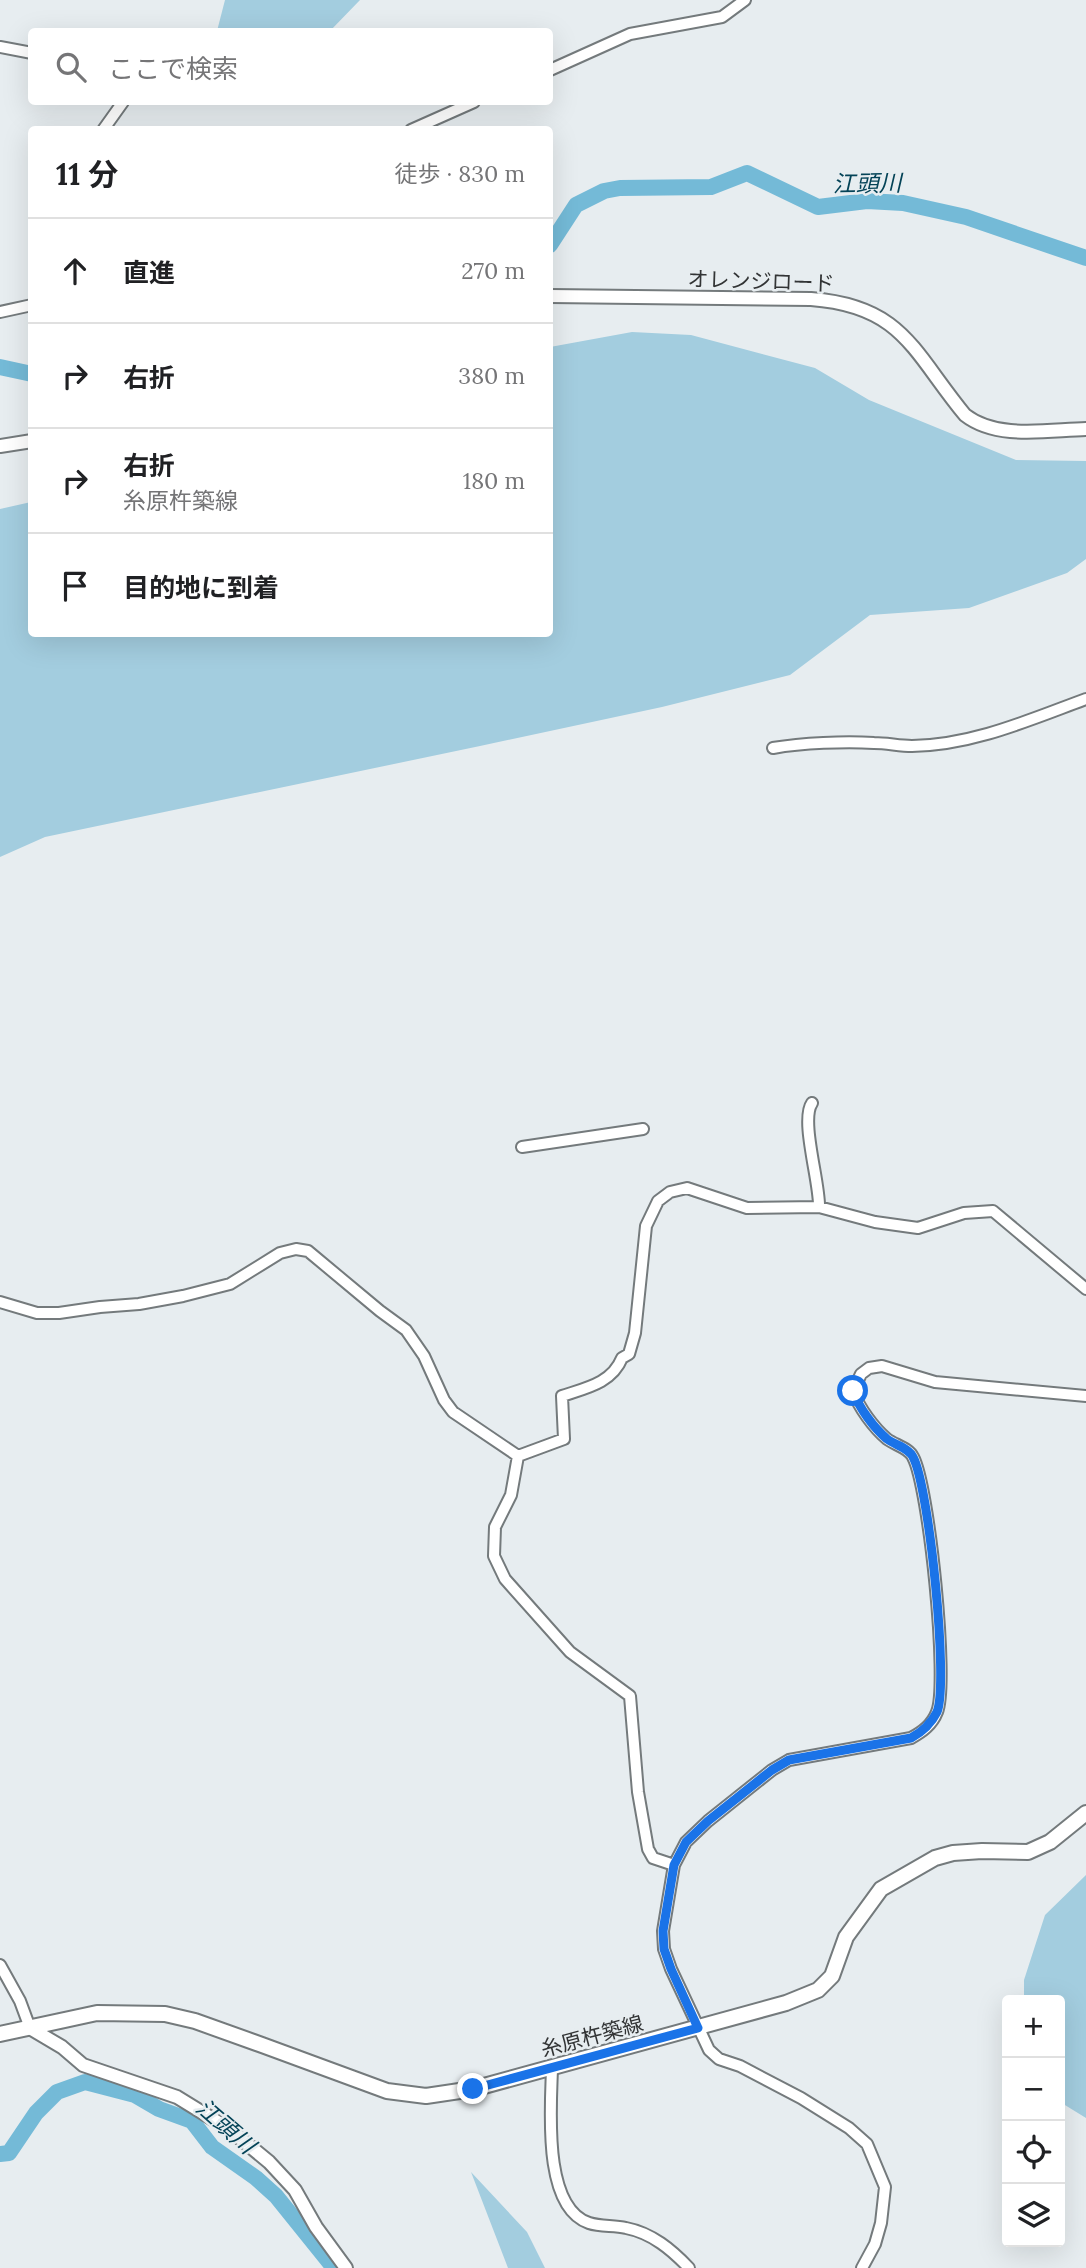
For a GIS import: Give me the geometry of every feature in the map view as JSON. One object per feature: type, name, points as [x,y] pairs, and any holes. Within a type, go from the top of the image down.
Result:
[{"type":"main road","name":"糸原杵築線","points":[[0,2034],[97,2012],[165,2014],[229,2033],[387,2091],[426,2095],[473,2089],[786,2003],[818,1990],[832,1976],[846,1937],[881,1889],[935,1858],[953,1853],[1028,1852],[1050,1842],[1086,1813]]},
{"type":"street","points":[[553,69],[630,34],[722,17],[745,0]]},
{"type":"street","points":[[0,47],[28,52]]},
{"type":"street","points":[[106,126],[121,105]]},
{"type":"street","points":[[420,126],[467,105]]},
{"type":"street","name":"オレンジロード","points":[[553,296],[811,299],[846,304],[876,314],[892,325],[907,339],[965,415],[977,425],[997,430],[1086,429]]},
{"type":"street","points":[[0,312],[28,306]]},
{"type":"street","points":[[0,446],[28,442]]},
{"type":"street","points":[[773,748],[871,742],[915,746],[962,741],[1086,699]]},
{"type":"street","points":[[812,1103],[807,1115],[820,1191],[820,1207]]},
{"type":"street","points":[[522,1147],[643,1129]]},
{"type":"street","points":[[518,1456],[564,1439],[562,1396],[609,1377],[622,1357],[629,1354],[635,1333],[646,1226],[657,1201],[670,1192],[687,1188],[747,1208],[820,1207],[874,1222],[918,1228],[964,1213],[993,1211],[1086,1289]]},
{"type":"street","points":[[0,1302],[37,1313],[139,1304],[230,1284],[279,1253],[296,1249],[308,1251],[407,1330],[424,1356],[444,1400],[453,1412],[518,1456]]},
{"type":"street","points":[[862,2268],[875,2244],[881,2223],[885,2187],[867,2144],[849,2128],[801,2098],[740,2066],[719,2059],[709,2050],[664,1949],[663,1931],[674,1865],[686,1842],[772,1770],[789,1760],[911,1738],[922,1731],[937,1711],[940,1689],[935,1589],[921,1478],[912,1454],[886,1438],[857,1403],[853,1391],[861,1374],[869,1368],[882,1366],[935,1382],[1086,1396]]},
{"type":"street","points":[[518,1456],[511,1495],[495,1527],[494,1556],[505,1578],[570,1651],[630,1696],[638,1792],[648,1849],[653,1858],[674,1865]]},
{"type":"street","points":[[0,1965],[20,2001],[30,2028],[62,2047],[83,2065],[177,2097],[229,2129],[269,2162],[295,2190],[316,2227],[346,2268]]},
{"type":"street","points":[[552,2068],[552,2146],[555,2171],[568,2207],[586,2222],[625,2228],[653,2238],[689,2268]]},
{"type":"shaded area","points":[[225,0],[360,0],[333,28],[218,28]]},
{"type":"shaded area","points":[[632,332],[691,335],[815,368],[869,400],[1016,460],[1086,461],[1086,559],[1067,573],[969,608],[870,615],[790,675],[662,707],[45,837],[0,857],[0,509],[28,503],[28,637],[553,637],[553,346]]},
{"type":"shaded area","points":[[1086,1875],[1086,2118],[1065,2105],[1065,1995],[1024,1995],[1024,1980],[1045,1915]]},
{"type":"shaded area","points":[[471,2172],[527,2232],[545,2268],[508,2268]]},
{"type":"waterway","name":"江頭川","points":[[553,240],[576,205],[604,191],[620,188],[711,187],[747,173],[818,207],[867,201],[903,203],[966,217],[1086,258]]},
{"type":"waterway","name":"江頭川","points":[[0,367],[28,373]]},
{"type":"waterway","name":"江頭川","points":[[0,2154],[9,2153],[36,2113],[57,2092],[85,2082],[135,2095],[159,2109],[192,2121],[212,2147],[256,2178],[276,2196],[334,2268]]},
{"type":"route","points":[[473,2089],[698,2028],[664,1949],[663,1931],[674,1865],[686,1842],[772,1770],[789,1760],[911,1738],[930,1724],[937,1711],[940,1689],[931,1541],[921,1478],[912,1454],[886,1438],[857,1403],[853,1391]]}]
